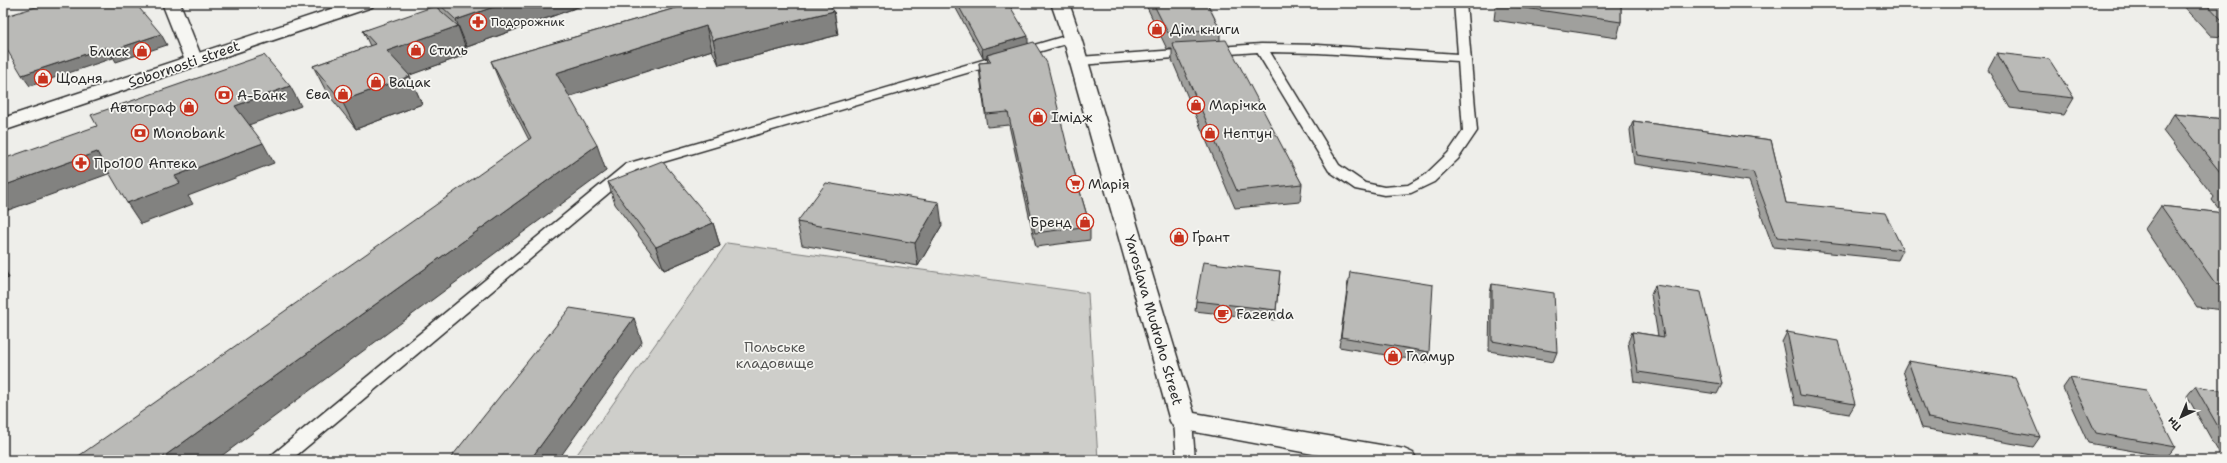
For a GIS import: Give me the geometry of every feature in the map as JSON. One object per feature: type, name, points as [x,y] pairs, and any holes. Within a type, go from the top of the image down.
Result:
[{"type":"street","points":[[171,3],[194,61]]},
{"type":"street","name":"Sobornosti street","points":[[3,125],[366,3]]},
{"type":"street","name":"Yaroslava Mudroho Street","points":[[1060,3],[1079,61],[1183,421],[1404,460]]},
{"type":"lane","points":[[1261,48],[1334,168],[1360,186],[1384,191],[1411,189],[1428,179],[1453,156],[1470,131],[1460,3]]},
{"type":"lane","points":[[278,460],[631,167],[1072,38]]},
{"type":"lane","points":[[1079,61],[1261,48],[1318,48],[1464,58]]},
{"type":"lane","points":[[1183,421],[1186,460]]},
{"type":"green space","name":"Польське кладовище","points":[[727,243],[1088,293],[1098,460],[573,460]]},
{"type":"building","points":[[49,3],[135,3],[161,34],[110,51],[107,47],[22,75],[3,43],[3,17]]},
{"type":"building","points":[[438,3],[505,3],[456,20]]},
{"type":"building","points":[[696,3],[828,3],[834,11],[713,40],[706,26],[556,73],[597,145],[159,460],[73,460],[531,138],[491,61]]},
{"type":"building","points":[[957,3],[1008,3],[1028,36],[982,49]]},
{"type":"building","points":[[1153,3],[1207,3],[1220,29],[1168,33]]},
{"type":"building","points":[[1621,3],[1621,22],[1497,4]]},
{"type":"building","points":[[2206,3],[2224,3],[2224,20],[2222,20]]},
{"type":"building","points":[[435,6],[458,26],[387,51],[410,76],[342,101],[313,66],[375,44],[363,31]]},
{"type":"building","points":[[1226,40],[1302,184],[1237,191],[1172,43]]},
{"type":"building","points":[[1034,42],[1047,63],[1068,150],[1090,226],[1035,233],[1008,112],[986,114],[979,63],[991,62],[987,55]]},
{"type":"building","points":[[1997,53],[2049,59],[2074,98],[2019,92]]},
{"type":"building","points":[[264,55],[290,86],[235,106],[263,143],[175,176],[180,183],[127,203],[97,152],[3,186],[3,159],[97,126],[91,115]]},
{"type":"building","points":[[2174,114],[2224,119],[2224,177]]},
{"type":"building","points":[[1633,121],[1771,140],[1786,203],[1885,213],[1903,250],[1777,237],[1753,172],[1637,155]]},
{"type":"building","points":[[662,161],[713,223],[656,247],[608,182]]},
{"type":"building","points":[[826,183],[939,202],[915,243],[797,222]]},
{"type":"building","points":[[2161,206],[2224,213],[2224,285],[2215,283]]},
{"type":"building","points":[[1203,262],[1280,271],[1276,310],[1196,301]]},
{"type":"building","points":[[1350,272],[1433,285],[1429,352],[1341,337]]},
{"type":"building","points":[[1492,284],[1554,293],[1557,352],[1492,341]]},
{"type":"building","points":[[1655,285],[1701,292],[1722,384],[1638,372],[1632,332],[1664,337]]},
{"type":"building","points":[[570,308],[634,318],[530,460],[449,460]]},
{"type":"building","points":[[1787,332],[1838,341],[1855,404],[1800,395]]},
{"type":"building","points":[[1908,361],[2015,378],[2040,437],[1928,418]]},
{"type":"building","points":[[2070,378],[2146,390],[2175,447],[2096,433]]},
{"type":"building","points":[[2195,386],[2224,391],[2224,437]]},
{"type":"place","name":"Подорожник","points":[[478,22]]},
{"type":"place","name":"Дім книги","points":[[1157,29]]},
{"type":"place","name":"Стиль","points":[[416,50]]},
{"type":"place","name":"Блиск","points":[[142,51]]},
{"type":"place","name":"Щодня","points":[[43,78]]},
{"type":"place","name":"Вацак","points":[[376,82]]},
{"type":"place","name":"Єва","points":[[343,94]]},
{"type":"place","name":"А-Банк","points":[[224,95]]},
{"type":"place","name":"Марічка","points":[[1196,105]]},
{"type":"place","name":"Автограф","points":[[189,107]]},
{"type":"place","name":"Імідж","points":[[1038,117]]},
{"type":"place","name":"Monobank","points":[[140,133]]},
{"type":"place","name":"Нептун","points":[[1210,133]]},
{"type":"place","name":"Про100 Аптека","points":[[81,163]]},
{"type":"place","name":"Марія","points":[[1075,184]]},
{"type":"place","name":"Бренд","points":[[1085,222]]},
{"type":"place","name":"Ґрант","points":[[1179,237]]},
{"type":"place","name":"Fazenda","points":[[1223,314]]},
{"type":"place","name":"Гламур","points":[[1393,356]]}]
